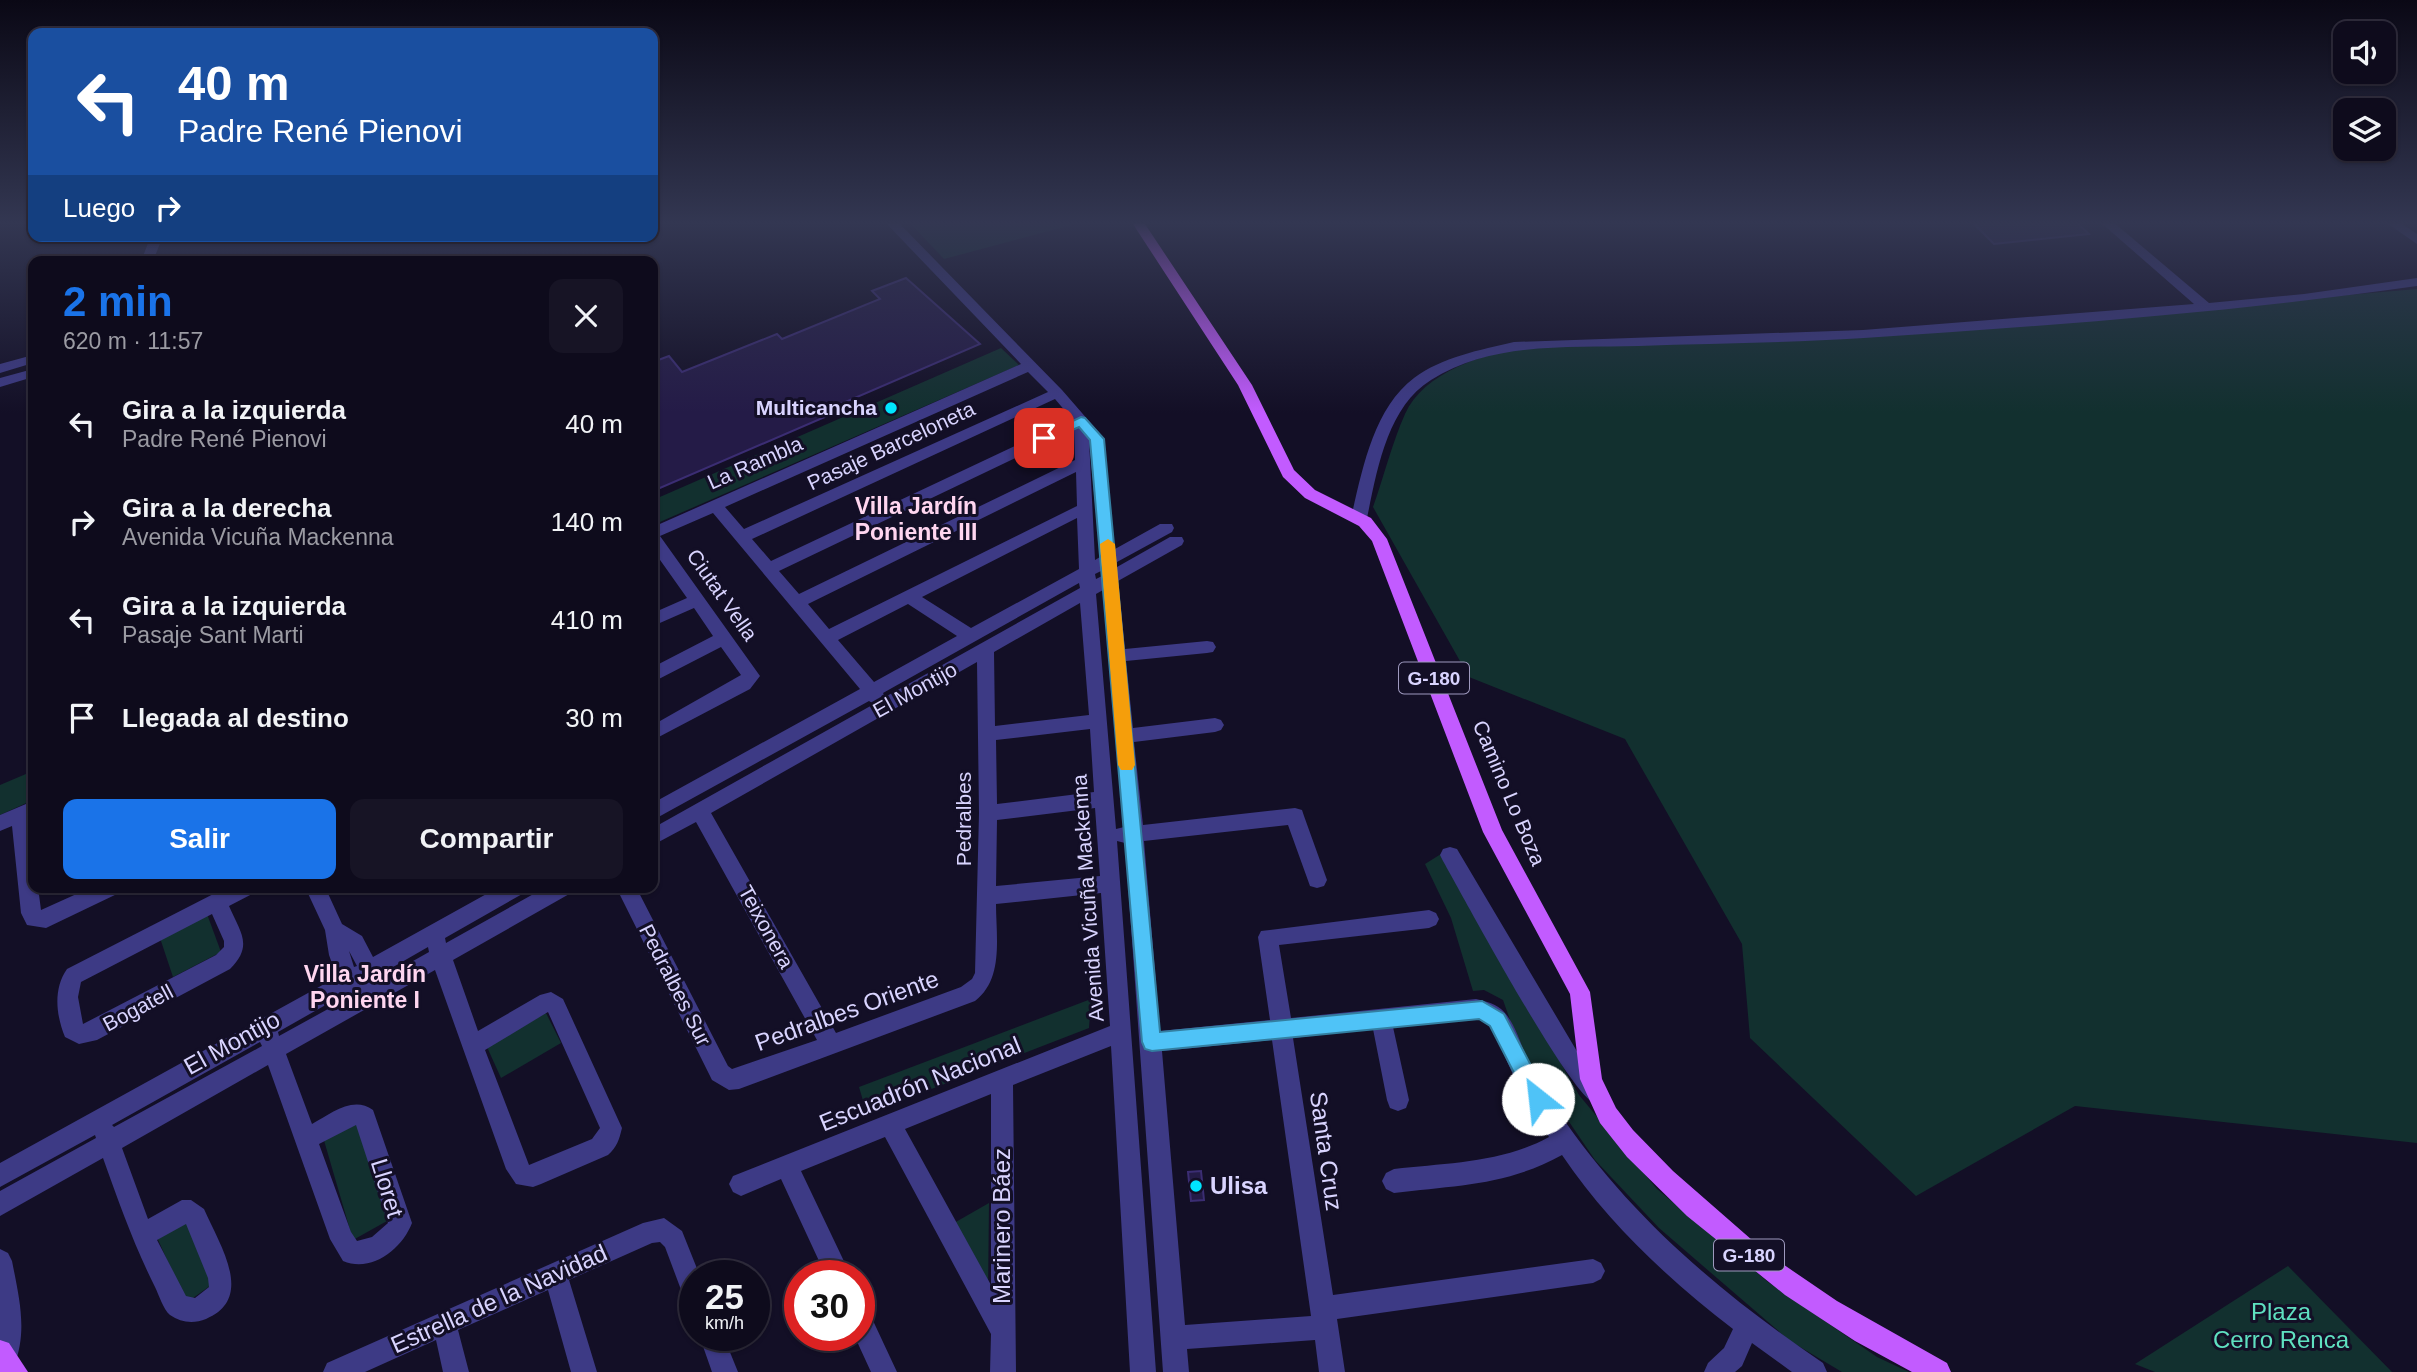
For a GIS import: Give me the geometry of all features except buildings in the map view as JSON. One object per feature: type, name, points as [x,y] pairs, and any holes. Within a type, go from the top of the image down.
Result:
[{"type":"main road","name":"Camino Lo Boza","points":[[1179,285],[1245,385],[1288,473],[1310,494],[1359,518],[1379,539],[1493,832],[1580,992],[1585,1014],[1587,1066],[1596,1095],[1634,1147],[1731,1240],[1792,1287],[1830,1312],[1938,1372]]},
{"type":"street","points":[[951,285],[1057,393],[1097,439],[1152,1042],[1159,1172],[1176,1372]]},
{"type":"street","points":[[2180,285],[2206,307]]},
{"type":"street","points":[[1359,518],[1368,477],[1395,407],[1401,400],[1418,382],[1432,374],[1514,346],[1863,334],[2304,298],[2396,285]]},
{"type":"street","points":[[0,369],[28,361]]},
{"type":"street","name":"La Rambla","points":[[658,531],[1029,366]]},
{"type":"street","points":[[0,383],[28,375]]},
{"type":"street","name":"Pasaje Barceloneta","points":[[741,537],[1057,393]]},
{"type":"street","points":[[769,569],[1081,421]]},
{"type":"street","name":"Avenida Vicuña Mackenna","points":[[1081,421],[1088,593],[1111,883],[1143,1372]]},
{"type":"street","points":[[797,603],[1081,463]]},
{"type":"street","points":[[715,505],[885,707]]},
{"type":"street","points":[[827,638],[1083,509]]},
{"type":"street","name":"El Montijo","points":[[658,834],[1088,593],[1110,569],[1171,534]]},
{"type":"street","name":"Ciutat Vella","points":[[658,545],[750,673],[750,678],[658,730]]},
{"type":"street","name":"El Montijo","points":[[658,808],[1087,571],[1110,569]]},
{"type":"street","points":[[909,597],[970,636]]},
{"type":"street","points":[[658,619],[697,600]]},
{"type":"street","points":[[658,672],[724,638]]},
{"type":"street","points":[[1116,656],[1207,647]]},
{"type":"street","name":"Pedralbes","points":[[980,985],[985,973],[988,813],[985,650]]},
{"type":"street","points":[[986,734],[1099,721]]},
{"type":"street","points":[[1123,736],[1215,725]]},
{"type":"street","points":[[988,813],[1104,799]]},
{"type":"street","name":"Teixonera","points":[[700,811],[831,1044]]},
{"type":"street","points":[[0,823],[27,812],[28,837]]},
{"type":"street","points":[[1107,837],[1295,816],[1317,880]]},
{"type":"street","name":"Camino Lo Boza","points":[[1450,855],[1570,1060],[1596,1095]]},
{"type":"street","points":[[986,896],[1111,883]]},
{"type":"street","points":[[30,893],[31,913],[37,920],[51,917],[100,893]]},
{"type":"street","name":"Bogatell","points":[[217,902],[234,941],[234,951],[223,962],[89,1033],[79,1034],[73,1030],[66,986],[71,976],[217,902],[235,893]]},
{"type":"street","points":[[318,893],[335,930],[339,955],[358,1003]]},
{"type":"street","name":"El Montijo","points":[[0,1176],[506,893]]},
{"type":"street","name":"El Montijo","points":[[0,1204],[553,893]]},
{"type":"street","name":"Pedralbes Sur","points":[[629,893],[720,1073],[729,1080]]},
{"type":"street","name":"Santa Cruz","points":[[1332,1372],[1268,937],[1429,919]]},
{"type":"street","points":[[335,930],[344,932],[354,940],[378,992]]},
{"type":"street","points":[[433,934],[517,1169],[524,1176],[533,1176],[600,1147],[608,1140],[611,1128],[556,1006],[551,1002],[540,1005],[474,1045]]},
{"type":"street","points":[[1117,969],[1145,966]]},
{"type":"street","name":"Pedralbes Oriente","points":[[729,1080],[739,1079],[968,994],[980,985]]},
{"type":"street","points":[[1152,1042],[1476,1009],[1493,1015],[1538,1099],[1565,1141],[1642,1233],[1710,1296],[1792,1365],[1814,1372]]},
{"type":"street","points":[[1381,1019],[1398,1100]]},
{"type":"street","name":"Lloret","points":[[266,1027],[274,1050],[306,1139],[342,1239],[351,1253],[360,1254],[392,1239],[398,1232],[400,1223],[365,1118],[360,1114],[348,1116],[306,1139]]},
{"type":"street","name":"Escuadrón Nacional","points":[[741,1184],[1120,1032]]},
{"type":"street","name":"Marinero Báez","points":[[1002,1079],[1003,1372]]},
{"type":"street","points":[[101,1119],[142,1236]]},
{"type":"street","points":[[890,1124],[1003,1332]]},
{"type":"street","points":[[1394,1181],[1513,1166],[1565,1141]]},
{"type":"street","points":[[787,1166],[831,1260]]},
{"type":"street","points":[[1130,1174],[1159,1172]]},
{"type":"street","name":"Estrella de la Navidad","points":[[336,1372],[651,1231],[664,1230],[674,1239],[682,1260]]},
{"type":"street","points":[[0,1261],[11,1318],[7,1360]]},
{"type":"street","points":[[1173,1338],[1324,1318],[1593,1271]]},
{"type":"street","points":[[555,1274],[584,1372]]},
{"type":"street","points":[[444,1323],[456,1372]]},
{"type":"street","points":[[1717,1372],[1733,1357],[1747,1326]]},
{"type":"street","points":[[716,1351],[725,1372]]},
{"type":"street","points":[[874,1351],[884,1372]]},
{"type":"green space","points":[[2417,289],[2417,1143],[2075,1106],[1916,1196],[1750,1038],[1742,944],[1625,739],[1469,677],[1373,507],[1400,425],[1414,399],[1442,375],[1459,366],[1513,350],[1530,347],[1862,337]]},
{"type":"green space","points":[[1001,348],[1019,365],[658,523],[658,498]]},
{"type":"green space","points":[[28,773],[28,802],[0,815],[0,785]]},
{"type":"green space","points":[[1441,854],[1579,1095],[1657,1189],[1768,1282],[1877,1357],[1909,1372],[1842,1372],[1790,1341],[1659,1228],[1595,1160],[1521,1051],[1503,1000],[1484,990],[1473,991],[1451,918],[1425,864]]},
{"type":"green space","points":[[207,914],[221,952],[173,977],[160,938]]},
{"type":"green space","points":[[1091,999],[1089,1028],[867,1114],[859,1087]]},
{"type":"green space","points":[[546,1013],[561,1043],[501,1078],[487,1047]]},
{"type":"green space","points":[[356,1120],[387,1221],[353,1240],[323,1137]]},
{"type":"green space","points":[[989,1203],[988,1295],[954,1223]]},
{"type":"green space","points":[[184,1217],[214,1283],[186,1303],[156,1235]]},
{"type":"green space","name":"Plaza Cerro Renca","points":[[2288,1266],[2392,1372],[2155,1372],[2135,1364]]},
{"type":"slow traffic","points":[[1108,544],[1127,765]]},
{"type":"place","name":"Multicancha","points":[[891,408]]},
{"type":"place","name":"Ulisa","points":[[1196,1186]]},
{"type":"district","name":"Villa Jardín Poniente III","points":[[916,519]]},
{"type":"district","name":"Villa Jardín Poniente I","points":[[365,987]]},
{"type":"route","points":[[1044,438],[1081,421],[1097,439],[1152,1042],[1476,1009],[1488,1012],[1497,1020],[1538,1099]]}]
